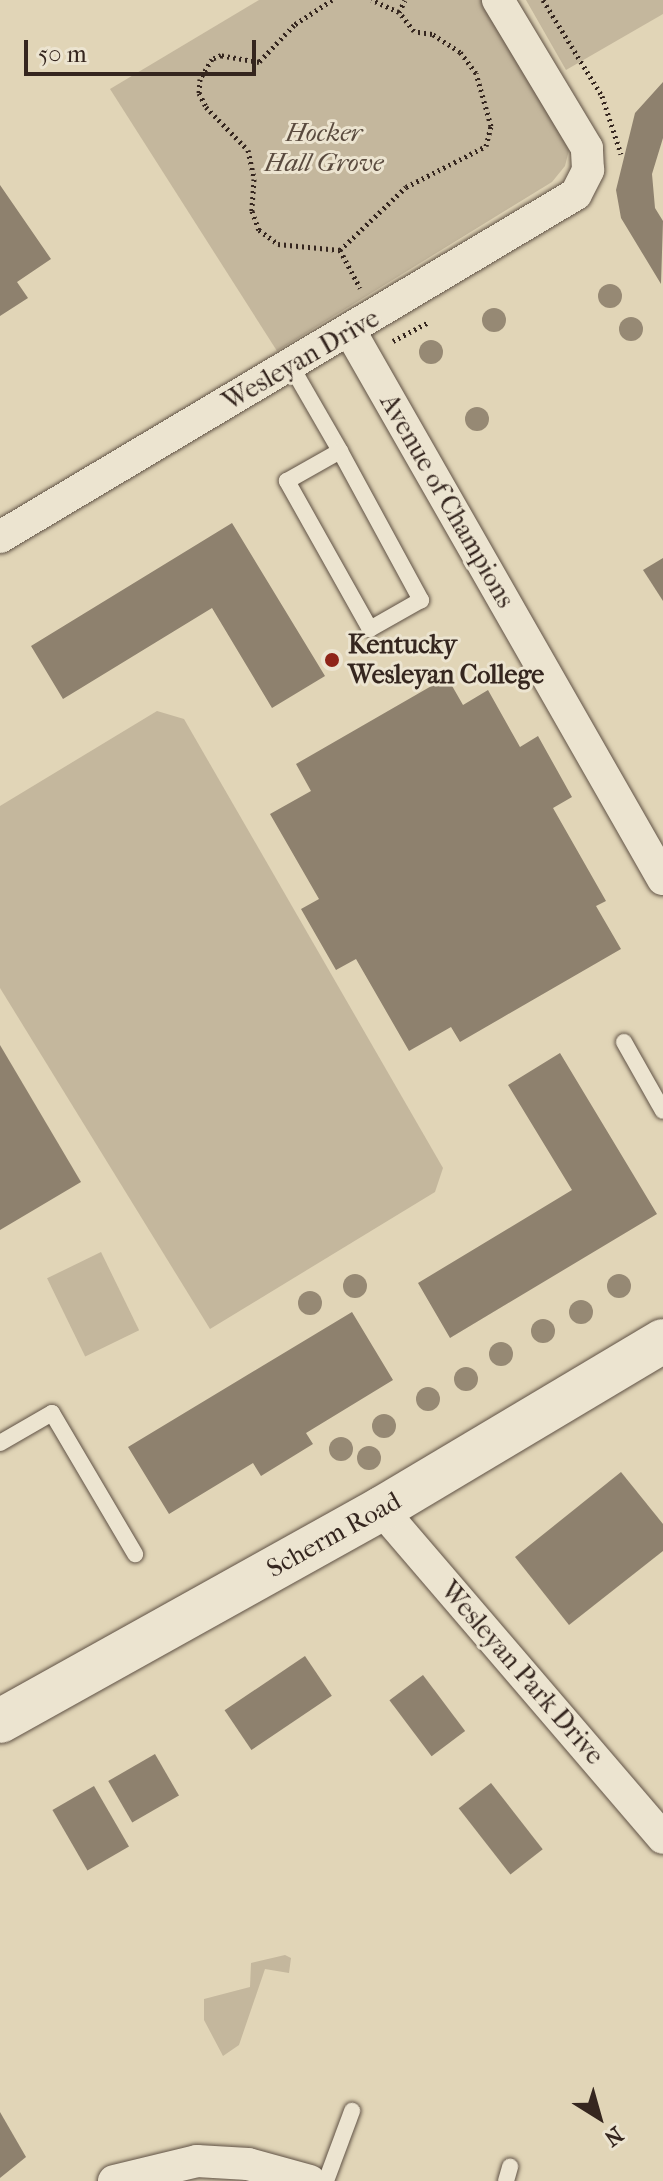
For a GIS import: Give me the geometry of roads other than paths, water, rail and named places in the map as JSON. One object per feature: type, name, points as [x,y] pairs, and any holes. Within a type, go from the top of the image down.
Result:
[{"type":"street","name":"Wesleyan Drive","points":[[0,537],[548,215],[576,194],[588,170],[584,141],[498,0]]},
{"type":"street","name":"Avenue of Champions","points":[[350,331],[663,879]]},
{"type":"street","name":"Scherm Road","points":[[0,1721],[381,1509],[663,1341]]},
{"type":"street","name":"Wesleyan Park Drive","points":[[381,1509],[663,1838]]},
{"type":"street","points":[[114,2181],[197,2161],[248,2164],[310,2181]]},
{"type":"lane","points":[[291,366],[340,451],[421,600],[370,629],[287,481],[340,451]]},
{"type":"lane","points":[[624,1042],[663,1111]]},
{"type":"lane","points":[[0,1443],[52,1413],[135,1554]]},
{"type":"lane","points":[[326,2181],[352,2111]]},
{"type":"place","name":"Kentucky Wesleyan College","points":[[332,660]]},
{"type":"park label","name":"Hocker Hall Grove","points":[[324,148]]}]
